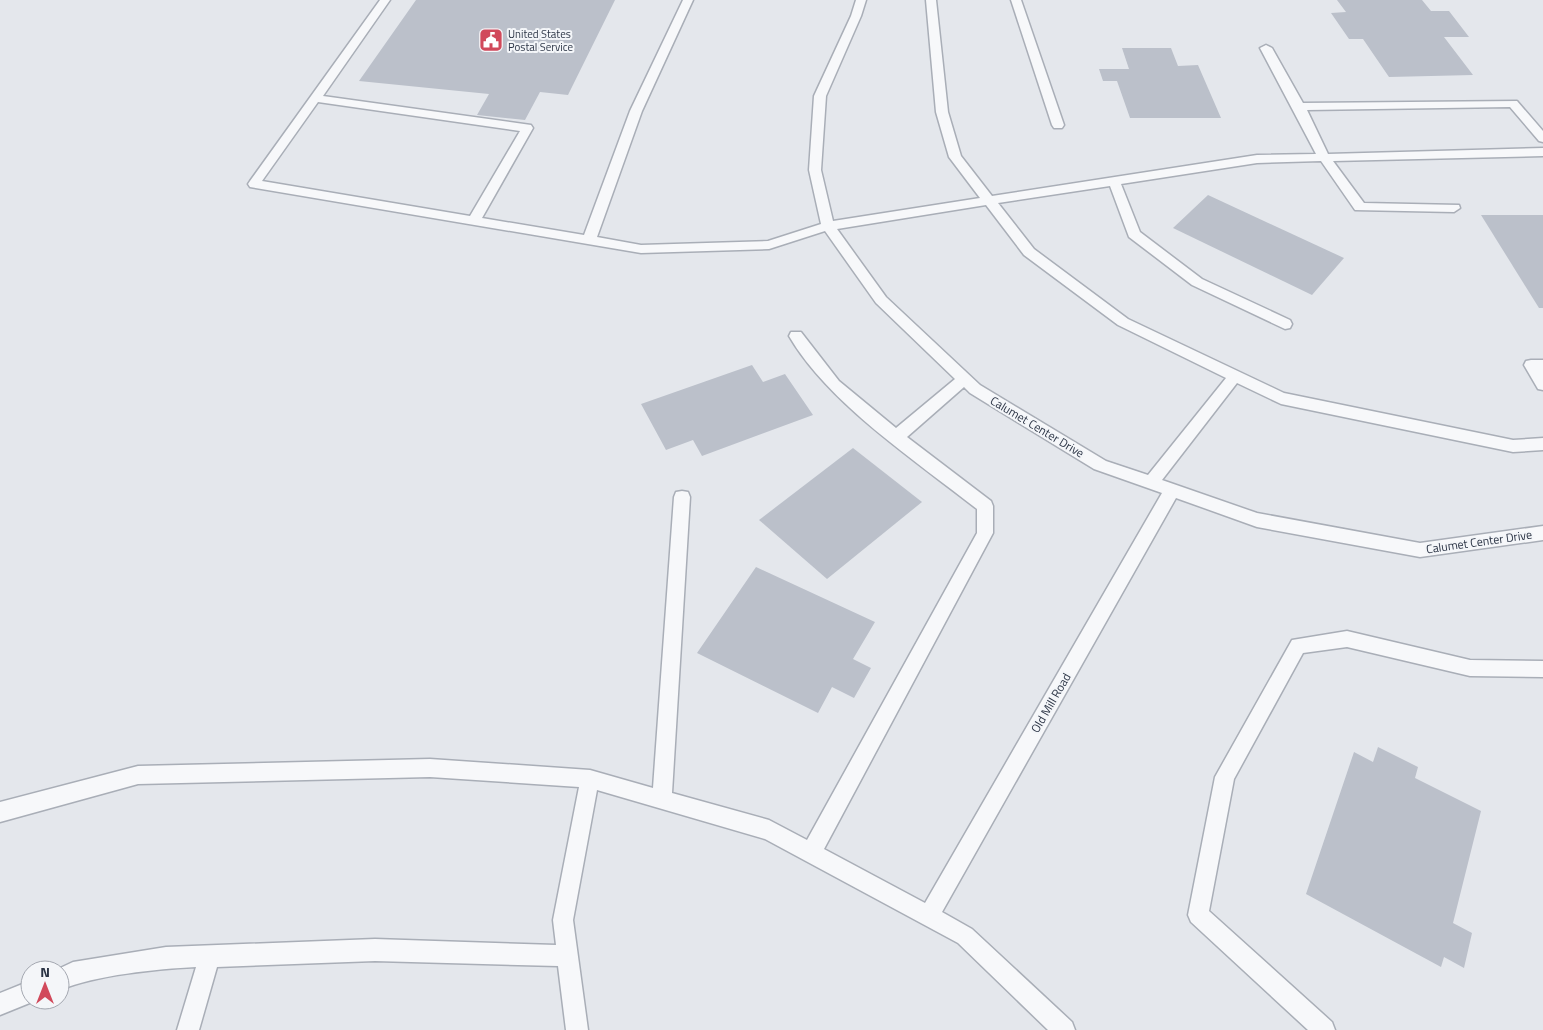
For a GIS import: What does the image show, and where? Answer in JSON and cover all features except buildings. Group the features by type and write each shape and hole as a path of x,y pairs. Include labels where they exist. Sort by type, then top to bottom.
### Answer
{"lane":[{"path":"385,0 254,184 641,249 769,244 828,226 1257,159 1543,152"},
{"path":"589,240 636,111 688,0"},
{"name":"Calumet Center Drive","path":"861,0 856,16 820,96 815,170 828,226 881,300 975,389 1100,465 1257,520 1420,550 1543,533"},
{"path":"932,0 942,112 955,157 1029,252 1123,322 1281,398 1514,446 1543,444"},
{"path":"1016,0 1058,125"},
{"path":"1266,48 1300,107 1324,157 1360,207 1454,208"},
{"path":"315,98 527,128 474,221"},
{"path":"1300,107 1513,103 1543,138"},
{"path":"1114,181 1134,234 1197,282 1285,324"},
{"path":"796,336 834,385 896,437 984,506 985,533 811,853"},
{"path":"1543,365 1531,365 1543,385"},
{"path":"1151,483 1235,376"},
{"path":"896,437 964,379"},
{"name":"Old Mill Road","path":"929,916 1172,490"},
{"path":"662,800 682,497"},
{"path":"1324,1030 1198,915 1225,777 1298,646 1347,639 1470,668 1543,669"},
{"path":"0,812 138,775 430,768 590,779 769,830 965,936 1064,1030"},
{"path":"577,1030 563,920 590,779"},
{"path":"70,975 166,958 210,956 375,950 568,956"},
{"path":"188,1030 210,956"},
{"path":"0,1004 20,996"}],"place":[{"name":"United States Postal Service","path":"491,40"}]}
